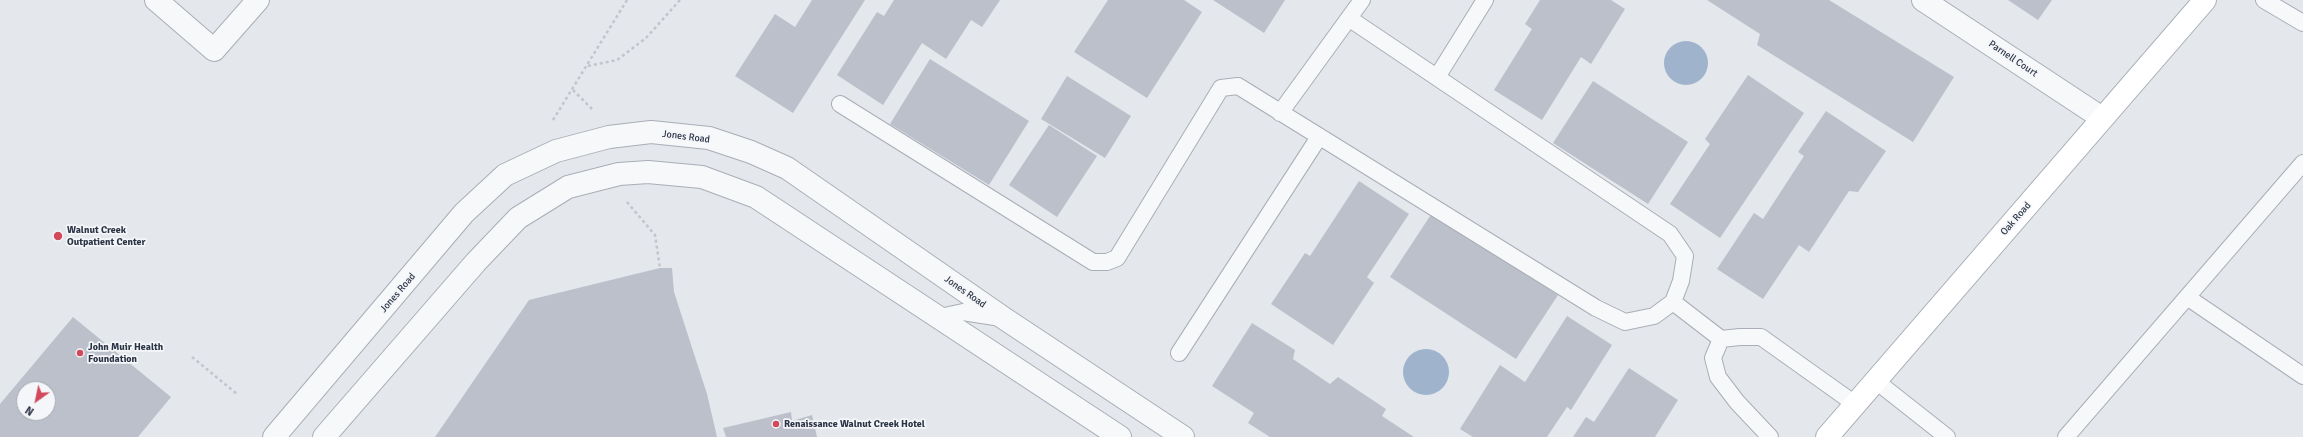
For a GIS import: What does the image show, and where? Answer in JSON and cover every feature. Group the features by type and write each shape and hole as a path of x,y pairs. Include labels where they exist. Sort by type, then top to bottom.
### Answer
{"main road":[{"name":"Oak Road","path":"1827,437 2205,0"}],"street":[{"path":"156,0 214,50 258,0"},
{"name":"Parnell Court","path":"1923,0 2102,118"},
{"name":"Jones Road","path":"274,437 464,213 505,175 556,151 609,137 651,132 709,138 751,152 787,168 1004,319 1184,437"},
{"path":"324,437 476,262 518,218 568,187 619,174 648,172 702,177 756,197 1120,437"}],"lane":[{"path":"1280,113 1350,19 1362,0"},
{"path":"1436,77 1485,0"},
{"path":"2264,0 2303,23"},
{"path":"840,104 1093,262 1107,262 1117,258 1221,88 1238,86 1596,308 1625,322 1654,316 1673,302 1681,281 1685,256 1670,234 1350,19"},
{"path":"1178,353 1319,137"},
{"path":"2066,437 2303,163"},
{"path":"2187,298 2303,376"},
{"path":"1673,302 1721,340 1740,337 1761,337 1855,404"},
{"path":"940,317 963,312 1004,319"},
{"path":"1721,340 1713,358 1718,377 1737,402 1770,437"},
{"path":"1876,381 1947,437"}],"path":[{"path":"595,112 573,90 627,0"},
{"path":"587,66 617,60 646,38 680,0"},
{"path":"626,199 628,204 655,235 660,268"},
{"path":"192,357 237,394"}],"water":[{"path":"1682,41 1690,41 1695,42 1702,47 1707,54 1707,72 1702,79 1695,84 1682,85 1674,82 1667,75 1664,67 1664,59 1667,51 1674,44"},
{"path":"1426,349 1439,353 1445,359 1449,372 1445,385 1439,391 1426,395 1413,391 1407,385 1403,372 1407,359 1413,353"}],"building":[{"path":"812,0 865,0 793,113 735,76 775,14 795,27"},
{"path":"894,0 1000,0 982,27 971,20 946,59 922,43 883,105 837,75 877,12 884,16"},
{"path":"1108,0 1184,0 1202,12 1147,98 1074,52"},
{"path":"1213,0 1285,0 1264,33"},
{"path":"1540,0 1611,0 1625,9 1591,64 1581,57 1542,120 1494,90 1532,29 1525,24"},
{"path":"1707,0 1829,0 1954,77 1913,142 1757,45 1760,34"},
{"path":"2008,0 2052,0 2038,20"},
{"path":"930,59 1029,121 989,185 890,124"},
{"path":"1748,75 1804,113 1720,238 1670,204 1710,144 1705,139"},
{"path":"1067,76 1131,116 1105,158 1041,119"},
{"path":"1593,81 1688,142 1648,204 1553,143"},
{"path":"1826,111 1886,151 1858,192 1849,191 1809,252 1799,245 1763,299 1717,269 1754,213 1763,219 1804,156 1798,152"},
{"path":"1049,125 1097,156 1057,217 1009,185"},
{"path":"1359,181 1409,214 1367,277 1374,283 1333,345 1271,304 1305,253 1310,256"},
{"path":"1432,213 1558,295 1516,359 1390,277"},
{"path":"660,268 672,268 674,292 707,394 717,437 435,437 529,300"},
{"path":"1567,316 1612,345 1571,410 1567,407 1547,437 1473,437 1460,429 1500,365 1525,382"},
{"name":"John Muir Health Foundation","path":"73,317 171,397 138,437 0,437 0,404 16,385 16,421 56,421 56,381 19,381"},
{"path":"1252,323 1295,350 1293,359 1330,384 1338,377 1386,409 1382,416 1414,437 1270,437 1248,423 1254,413 1212,386"},
{"path":"1629,368 1678,400 1655,437 1573,437 1586,417 1594,422"},
{"name":"Renaissance Walnut Creek Hotel","path":"791,412 792,421 812,415 817,437 726,437 723,428"}],"place":[{"name":"Walnut Creek Outpatient Center","path":"58,236"},
{"name":"John Muir Health Foundation","path":"80,353"},
{"name":"Renaissance Walnut Creek Hotel","path":"776,424"}]}
